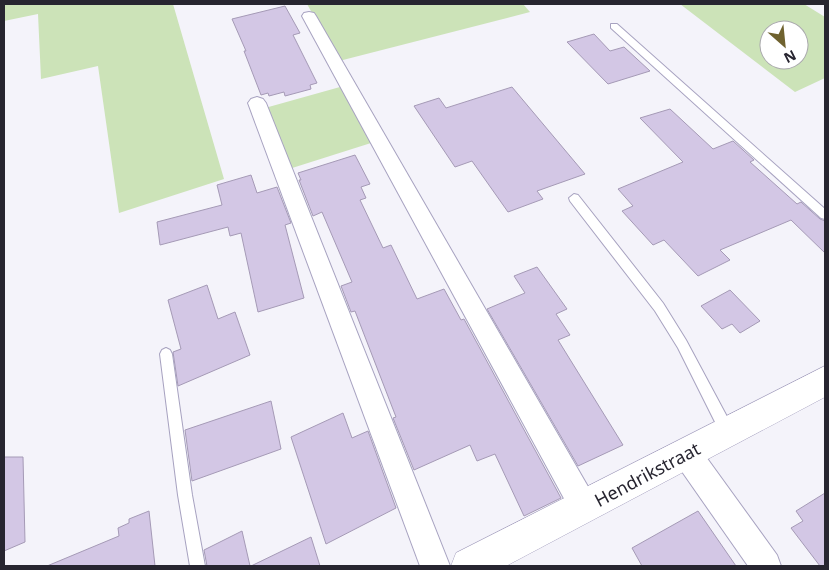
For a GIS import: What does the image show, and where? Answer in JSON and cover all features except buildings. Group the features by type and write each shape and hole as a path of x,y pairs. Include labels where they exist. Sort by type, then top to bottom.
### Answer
{"street":[{"path":"309,16 584,507"},
{"path":"257,103 435,566"},
{"name":"Hendrikstraat","path":"469,566 825,381"},
{"path":"686,453 766,566"}],"lane":[{"path":"614,26 825,215"},
{"path":"574,198 658,307 682,344 727,431"},
{"path":"166,354 185,495 198,566"}],"green space":[{"path":"4,4 173,4 224,179 119,213 98,66 41,79 38,14 4,21"},
{"path":"307,4 523,4 530,12 339,61"},
{"path":"680,4 804,4 825,17 825,78 795,92 766,70 809,70 809,20 759,20 759,64"},
{"path":"340,87 371,143 289,169 265,108"}]}
